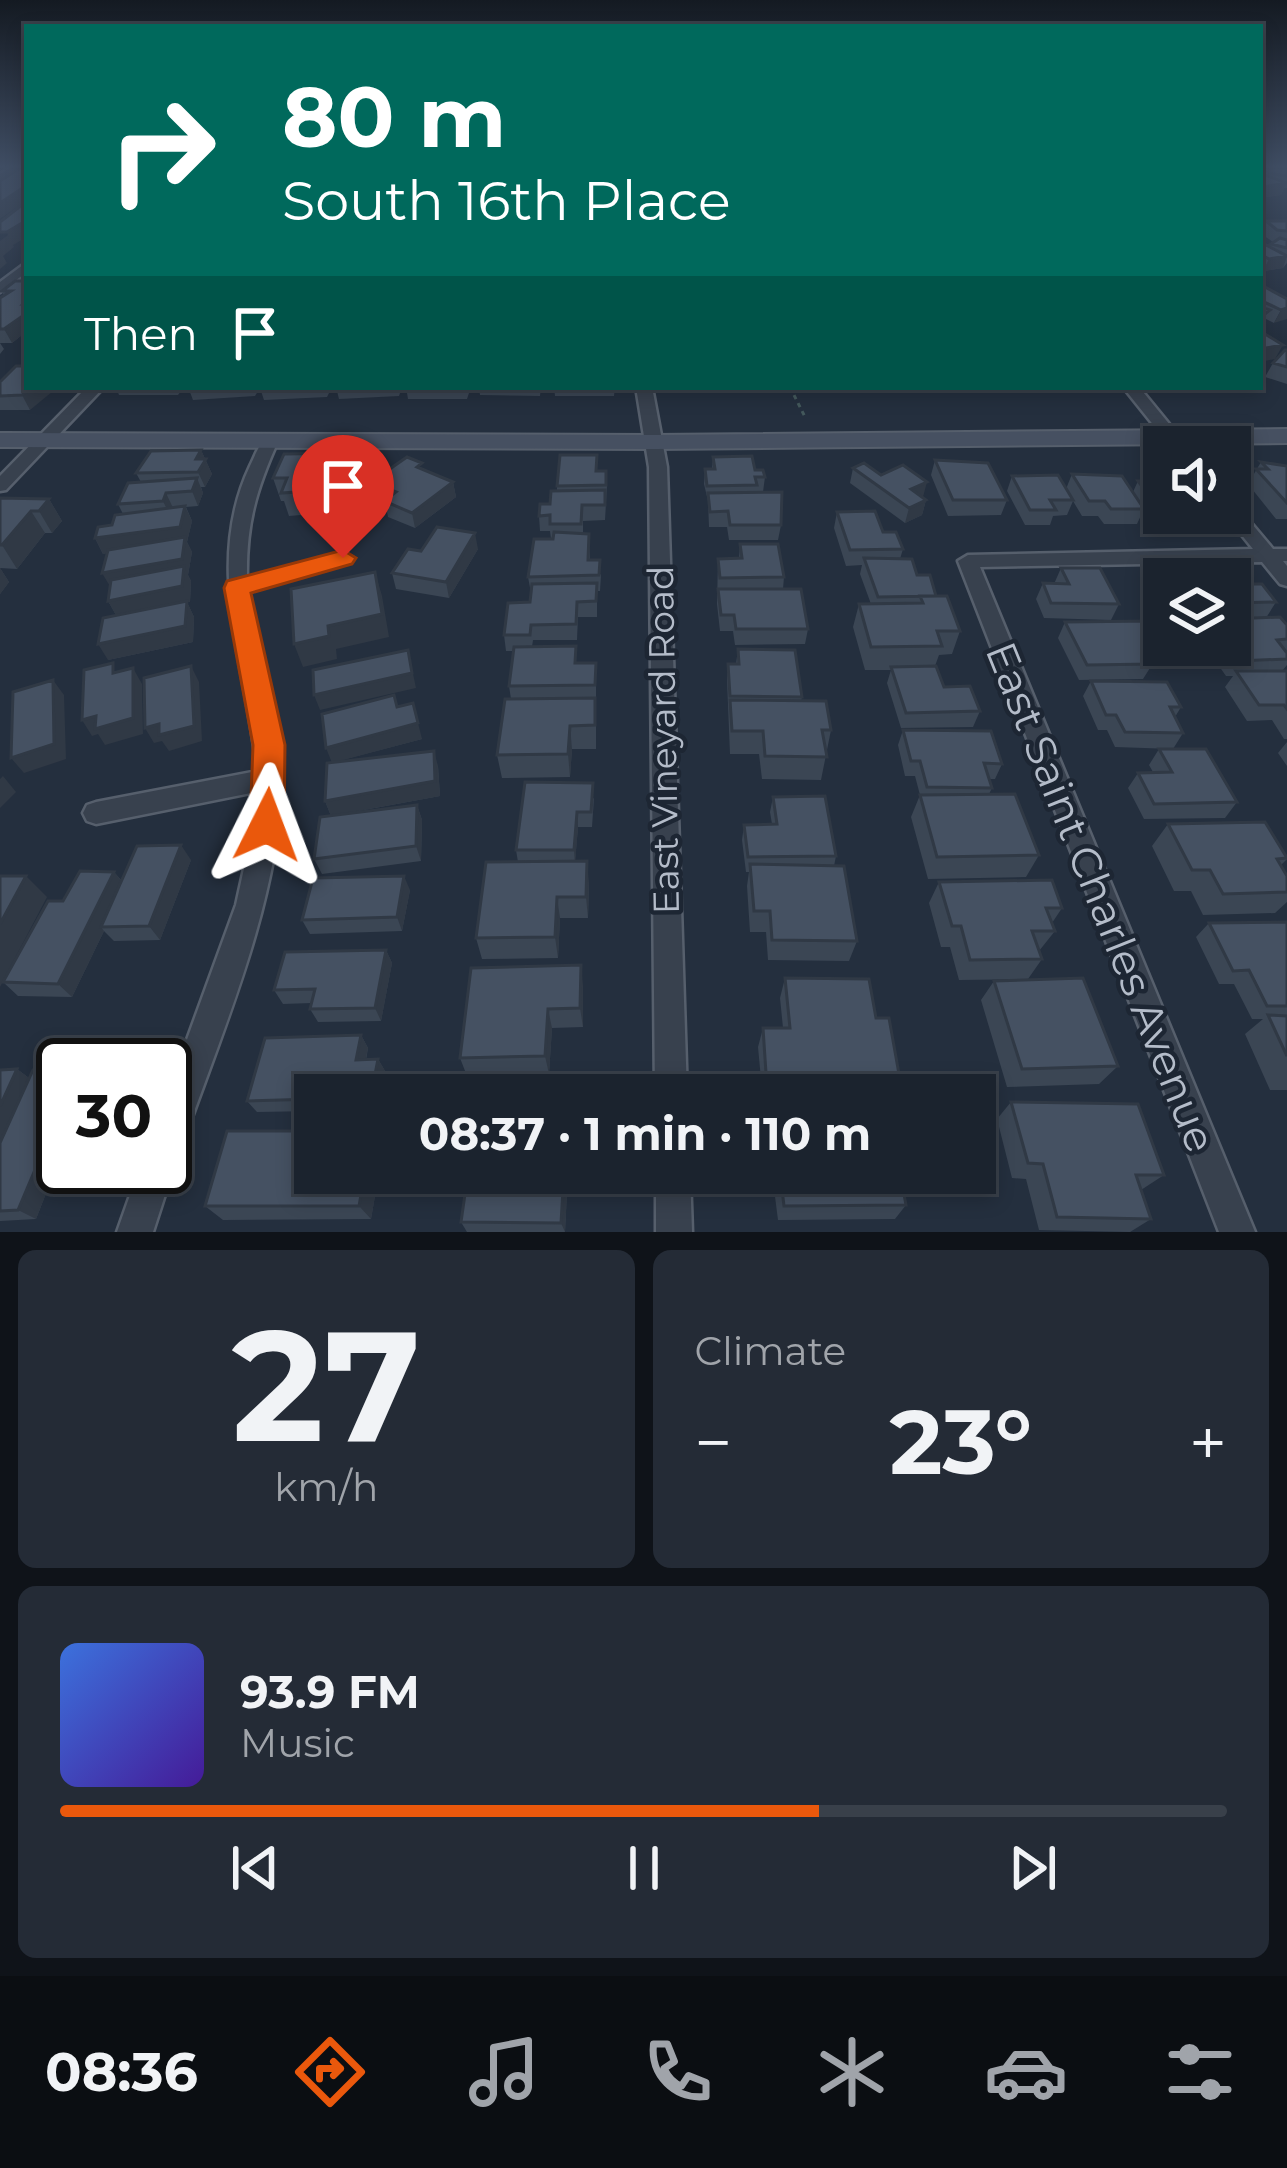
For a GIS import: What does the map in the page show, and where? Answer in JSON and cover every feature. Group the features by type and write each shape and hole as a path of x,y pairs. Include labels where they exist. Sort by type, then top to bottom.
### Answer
{"main road":[{"path":"1251,438 1287,436"},
{"path":"0,440 1143,442"}],"street":[{"path":"0,288 24,268"},
{"path":"0,486 93,390"},
{"name":"East Vineyard Road","path":"645,390 655,442 670,1074"},
{"path":"1133,390 1163,426"},
{"path":"192,1068 256,884 272,778 237,588 233,540 238,507 270,440"},
{"path":"1251,529 1277,555 1287,579"},
{"name":"East Saint Charles Avenue","path":"1237,1232 968,561 1277,555"},
{"path":"237,588 343,558"},
{"path":"96,813 272,778"},
{"path":"135,1232 148,1194"},
{"path":"673,1194 674,1232"}],"path":[{"path":"792,390 808,421"}],"building":[{"path":"1280,238 1287,240 1287,248 1271,244"},
{"path":"1263,244 1287,256 1263,256"},
{"path":"15,281 24,281 24,315 0,329 0,298 11,291 2,291"},
{"path":"1263,287 1287,299 1287,308 1263,301"},
{"path":"1263,333 1283,345 1263,348"},
{"path":"1285,350 1287,367 1273,363"},
{"path":"16,366 24,366 24,390 29,390 0,396 0,382"},
{"path":"201,450 196,459 206,459 198,472 136,473 151,451"},
{"path":"355,453 343,489 281,493 287,478 273,478 284,454"},
{"path":"560,455 597,455 596,471 606,471 606,485 557,486"},
{"path":"752,456 755,470 763,470 765,477 755,477 757,485 707,486 705,469 715,469 713,457"},
{"path":"407,457 422,463 417,467 453,482 412,513 384,501 396,492 371,482"},
{"path":"935,460 988,463 1007,500 953,500"},
{"path":"1261,462 1287,466 1287,503 1256,469 1268,469"},
{"path":"864,463 881,475 903,465 927,482 911,489 926,500 909,508 853,468"},
{"path":"1072,474 1122,476 1143,509 1111,509 1105,501 1089,501"},
{"path":"1058,475 1073,500 1050,500 1056,510 1030,510 1012,476"},
{"path":"197,478 192,491 166,493 163,501 118,504 128,483"},
{"path":"605,490 605,505 582,505 581,524 550,524 550,515 539,516 540,504 550,504 551,491"},
{"path":"782,492 781,525 730,525 728,511 710,512 708,493"},
{"path":"0,498 49,499 0,545"},
{"path":"185,506 180,527 95,538 98,527 112,525 115,515"},
{"path":"875,511 883,532 896,532 903,549 850,550 837,512"},
{"path":"437,527 475,533 446,582 392,573 408,549 421,551"},
{"path":"554,532 589,534 588,560 600,560 599,575 528,577 534,539 553,539"},
{"path":"185,537 182,559 102,573 108,550"},
{"path":"740,544 778,544 784,577 720,578 718,559 742,558"},
{"path":"864,558 912,559 917,575 930,575 936,596 878,597"},
{"path":"184,566 182,586 108,601 111,580"},
{"path":"1061,568 1100,568 1119,604 1051,603 1043,583 1069,584"},
{"path":"375,572 382,614 328,626 329,636 294,644 291,589"},
{"path":"597,583 596,601 577,602 576,624 531,625 530,635 504,635 508,603 530,602 532,584"},
{"path":"1251,584 1262,584 1276,602 1251,603"},
{"path":"718,589 801,589 808,629 736,629 734,615 721,615"},
{"path":"920,596 947,596 960,631 937,631 942,646 871,647 859,604 923,603"},
{"path":"187,601 185,626 98,644 103,618"},
{"path":"1280,617 1287,625 1287,639 1277,640 1287,659 1251,660 1251,618"},
{"path":"1143,621 1143,664 1087,665 1065,622"},
{"path":"576,646 575,663 596,663 595,685 509,686 514,647"},
{"path":"738,649 795,650 802,697 730,696 728,664 739,664"},
{"path":"408,650 412,673 314,695 313,670"},
{"path":"113,663 113,673 133,668 133,718 95,729 96,716 82,720 84,670"},
{"path":"191,666 194,726 159,735 159,724 145,728 144,678"},
{"path":"936,666 944,687 970,686 980,711 906,713 891,667"},
{"path":"1236,671 1287,671 1287,709 1259,705"},
{"path":"53,680 54,744 11,758 13,692"},
{"path":"1091,681 1167,682 1181,707 1170,707 1183,733 1125,732 1116,715 1106,715"},
{"path":"394,695 397,707 413,703 418,723 326,748 322,714"},
{"path":"595,698 595,725 570,726 568,754 497,755 505,699"},
{"path":"730,700 826,701 831,730 822,730 827,757 765,756 763,731 732,731"},
{"path":"903,730 991,731 1002,764 984,763 992,788 927,787 920,761 911,761"},
{"path":"1159,749 1206,749 1237,802 1154,804 1138,773 1172,772"},
{"path":"434,751 435,781 325,801 327,763"},
{"path":"525,782 593,783 591,812 577,812 574,850 516,850"},
{"path":"1015,794 1039,855 937,857 920,795"},
{"path":"825,796 836,856 748,857 744,825 777,824 773,797"},
{"path":"417,805 416,846 314,859 320,817"},
{"path":"1265,822 1287,858 1277,859 1287,876 1287,892 1223,894 1210,870 1192,870 1168,824"},
{"path":"181,845 149,926 101,927 137,846"},
{"path":"587,861 586,897 557,897 555,937 476,938 486,862"},
{"path":"750,864 844,866 857,941 772,940 770,911 754,911"},
{"path":"80,871 114,872 58,984 3,982 48,901 63,901"},
{"path":"0,876 26,876 0,924"},
{"path":"404,876 397,917 302,920 313,878"},
{"path":"1052,880 1062,908 1046,908 1055,931 1032,931 1042,959 970,960 961,926 952,926 939,882"},
{"path":"1287,922 1287,1006 1267,1006 1249,970 1233,971 1209,923"},
{"path":"386,950 375,1008 310,1009 315,989 274,990 285,952"},
{"path":"581,965 580,1008 548,1009 545,1056 460,1058 471,968"},
{"path":"785,978 869,979 876,1018 889,1018 899,1074 766,1073 763,1028 790,1028"},
{"path":"1083,978 1118,1066 1022,1069 994,981"},
{"path":"1268,1015 1287,1016 1287,1056"},
{"path":"361,1035 356,1060 378,1059 375,1074 294,1074 294,1100 247,1101 265,1038"},
{"path":"17,1069 0,1106 0,1070"},
{"path":"33,1070 36,1167 18,1210 0,1211 0,1143"},
{"path":"1011,1102 1138,1104 1164,1175 1136,1175 1151,1219 1057,1217 1043,1164 1028,1163"},
{"path":"227,1131 294,1131 294,1194 361,1194 359,1206 205,1206"},
{"path":"465,1194 563,1194 561,1223 461,1222"},
{"path":"783,1194 904,1194 906,1205 784,1206"}],"route":[{"path":"267,825 272,778 269,745 237,588 343,558"}]}
